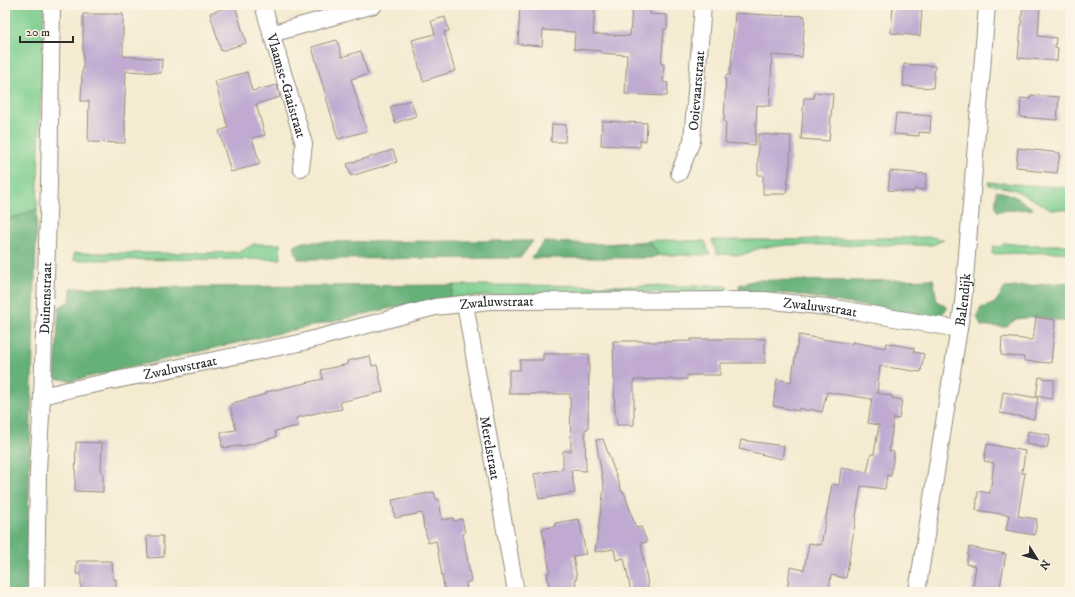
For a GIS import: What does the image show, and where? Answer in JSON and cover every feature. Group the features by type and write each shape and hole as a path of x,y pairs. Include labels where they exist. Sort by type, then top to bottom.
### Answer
{"street":[{"name":"Duinenstraat","path":"36,592 38,471 49,185 52,5"},
{"name":"Vlaamse-Gaaistraat","path":"263,5 304,144 301,168"},
{"path":"271,34 374,5"},
{"name":"Ooievaarstraat","path":"679,173 692,141 703,5"},
{"name":"Balendijk","path":"916,592 963,295 987,5"},
{"name":"Zwaluwstraat","path":"42,396 299,342 435,307 490,301 765,300 835,308 958,329"},
{"name":"Merelstraat","path":"465,304 516,592"}],"green space":[{"path":"5,5 44,5 37,209 5,221"},
{"path":"988,182 1070,188 1070,210 1051,209 1013,189 989,185"},
{"path":"996,191 1007,193 1016,197 1033,209 997,211"},
{"path":"37,209 26,592 5,592 5,221"},
{"path":"932,237 944,240 932,245 788,245 760,248 742,255 717,254 712,240 774,240"},
{"path":"660,240 705,241 710,255 661,255 650,243 605,244"},
{"path":"533,241 520,258 298,259 294,246 304,242"},
{"path":"544,242 605,244 650,243 661,255 650,258 531,258"},
{"path":"1004,243 1023,245 1070,245 1070,252 992,254 993,246 1000,247"},
{"path":"254,244 280,244 281,259 74,260 74,253 240,252"},
{"path":"933,279 937,301 948,308 941,315 933,318 793,294 740,292 739,285 756,280 858,281"},
{"path":"1070,282 1070,322 1036,317 1016,319 1006,327 981,326 977,316 981,308 995,303 1005,288"},
{"path":"454,285 726,286 730,292 590,292 450,298"},
{"path":"454,285 450,298 405,305 71,381 55,378 59,307 70,301 71,288"}],"building":[{"path":"235,5 246,43 221,51 210,13"},
{"path":"520,5 595,5 593,34 630,36 632,7 650,8 650,14 667,15 667,29 664,29 661,64 664,64 663,82 668,83 667,96 625,94 627,55 574,49 575,32 543,30 542,46 518,44"},
{"path":"1023,5 1040,5 1038,36 1056,38 1055,47 1058,48 1057,61 1018,58"},
{"path":"893,6 922,8 920,36 891,33"},
{"path":"735,13 805,16 802,57 772,55 770,106 757,105 755,145 725,143 726,122 724,121 726,75 730,75"},
{"path":"83,14 123,14 123,56 162,59 161,73 126,71 124,121 125,143 88,142 89,101 81,101 83,71"},
{"path":"445,17 449,31 444,32 455,71 423,81 412,40 435,34 431,21"},
{"path":"337,40 342,57 361,51 368,74 351,79 367,131 338,139 312,47"},
{"path":"904,64 935,66 933,88 903,86"},
{"path":"247,72 252,91 277,85 280,97 256,104 265,135 252,138 260,164 231,172 219,131 228,128 215,81"},
{"path":"814,92 833,94 829,141 801,139 804,98 814,98"},
{"path":"1031,95 1059,97 1057,120 1020,117 1021,98 1030,99"},
{"path":"411,100 416,116 395,123 390,107"},
{"path":"896,113 931,116 930,133 919,132 919,136 894,134"},
{"path":"602,121 647,123 646,141 640,140 640,147 601,145"},
{"path":"552,124 566,125 565,142 551,142"},
{"path":"758,134 791,136 790,164 786,194 763,194 763,175 758,175"},
{"path":"1018,148 1060,153 1057,173 1027,170 1027,168 1016,167"},
{"path":"393,150 397,162 351,176 347,164"},
{"path":"890,171 927,174 925,190 914,189 914,192 888,190"},
{"path":"1036,317 1055,320 1051,363 1024,361 1024,357 1001,355 1002,337 1033,340"},
{"path":"799,335 885,348 886,343 914,348 914,352 924,354 921,372 880,366 877,393 902,400 899,419 894,418 889,451 894,452 891,476 887,475 885,489 861,486 846,578 831,575 829,592 787,592 790,567 804,570 809,543 821,545 832,484 839,485 841,468 867,472 871,454 874,454 879,425 868,423 872,399 827,392 822,412 809,409 809,411 799,408 799,411 773,406 777,379 791,382"},
{"path":"691,339 765,339 765,363 720,363 720,375 687,375 687,379 634,380 634,425 617,425 615,415 613,341 691,341"},
{"path":"543,354 589,354 588,429 585,429 586,471 571,470 575,493 539,499 534,474 563,469 563,451 571,451 570,394 509,394 509,370 520,370 520,360 543,360"},
{"path":"370,356 372,366 377,365 383,392 340,402 342,409 325,411 296,418 298,426 275,431 276,437 240,447 222,447 221,432 236,430 230,405 233,403 266,394 266,392 323,379 321,370 348,364 347,361"},
{"path":"1039,377 1054,380 1052,399 1036,396"},
{"path":"1003,392 1038,398 1034,419 1000,413"},
{"path":"1028,431 1050,435 1047,448 1026,444"},
{"path":"603,439 622,492 624,492 636,528 641,527 647,542 641,543 649,592 631,592 624,558 616,560 614,549 595,552 604,488 596,440"},
{"path":"741,440 784,446 782,459 739,449"},
{"path":"76,442 102,443 101,472 103,472 103,492 75,491"},
{"path":"987,444 1025,451 1022,473 1025,473 1018,516 1037,519 1035,535 1006,530 1009,515 976,510 978,491 990,493 994,463 984,461"},
{"path":"434,492 436,499 439,499 442,520 453,518 454,521 462,519 471,581 466,583 467,592 445,592 436,541 428,543 422,513 395,518 392,500"},
{"path":"579,519 586,554 573,556 577,579 575,579 577,592 550,592 547,573 550,572 542,529 555,526 555,523"},
{"path":"147,536 163,536 164,557 148,558"},
{"path":"969,547 1006,554 999,592 972,592 976,566 966,564"},
{"path":"77,561 112,561 113,579 116,579 116,592 81,592 81,574 76,574"}]}
